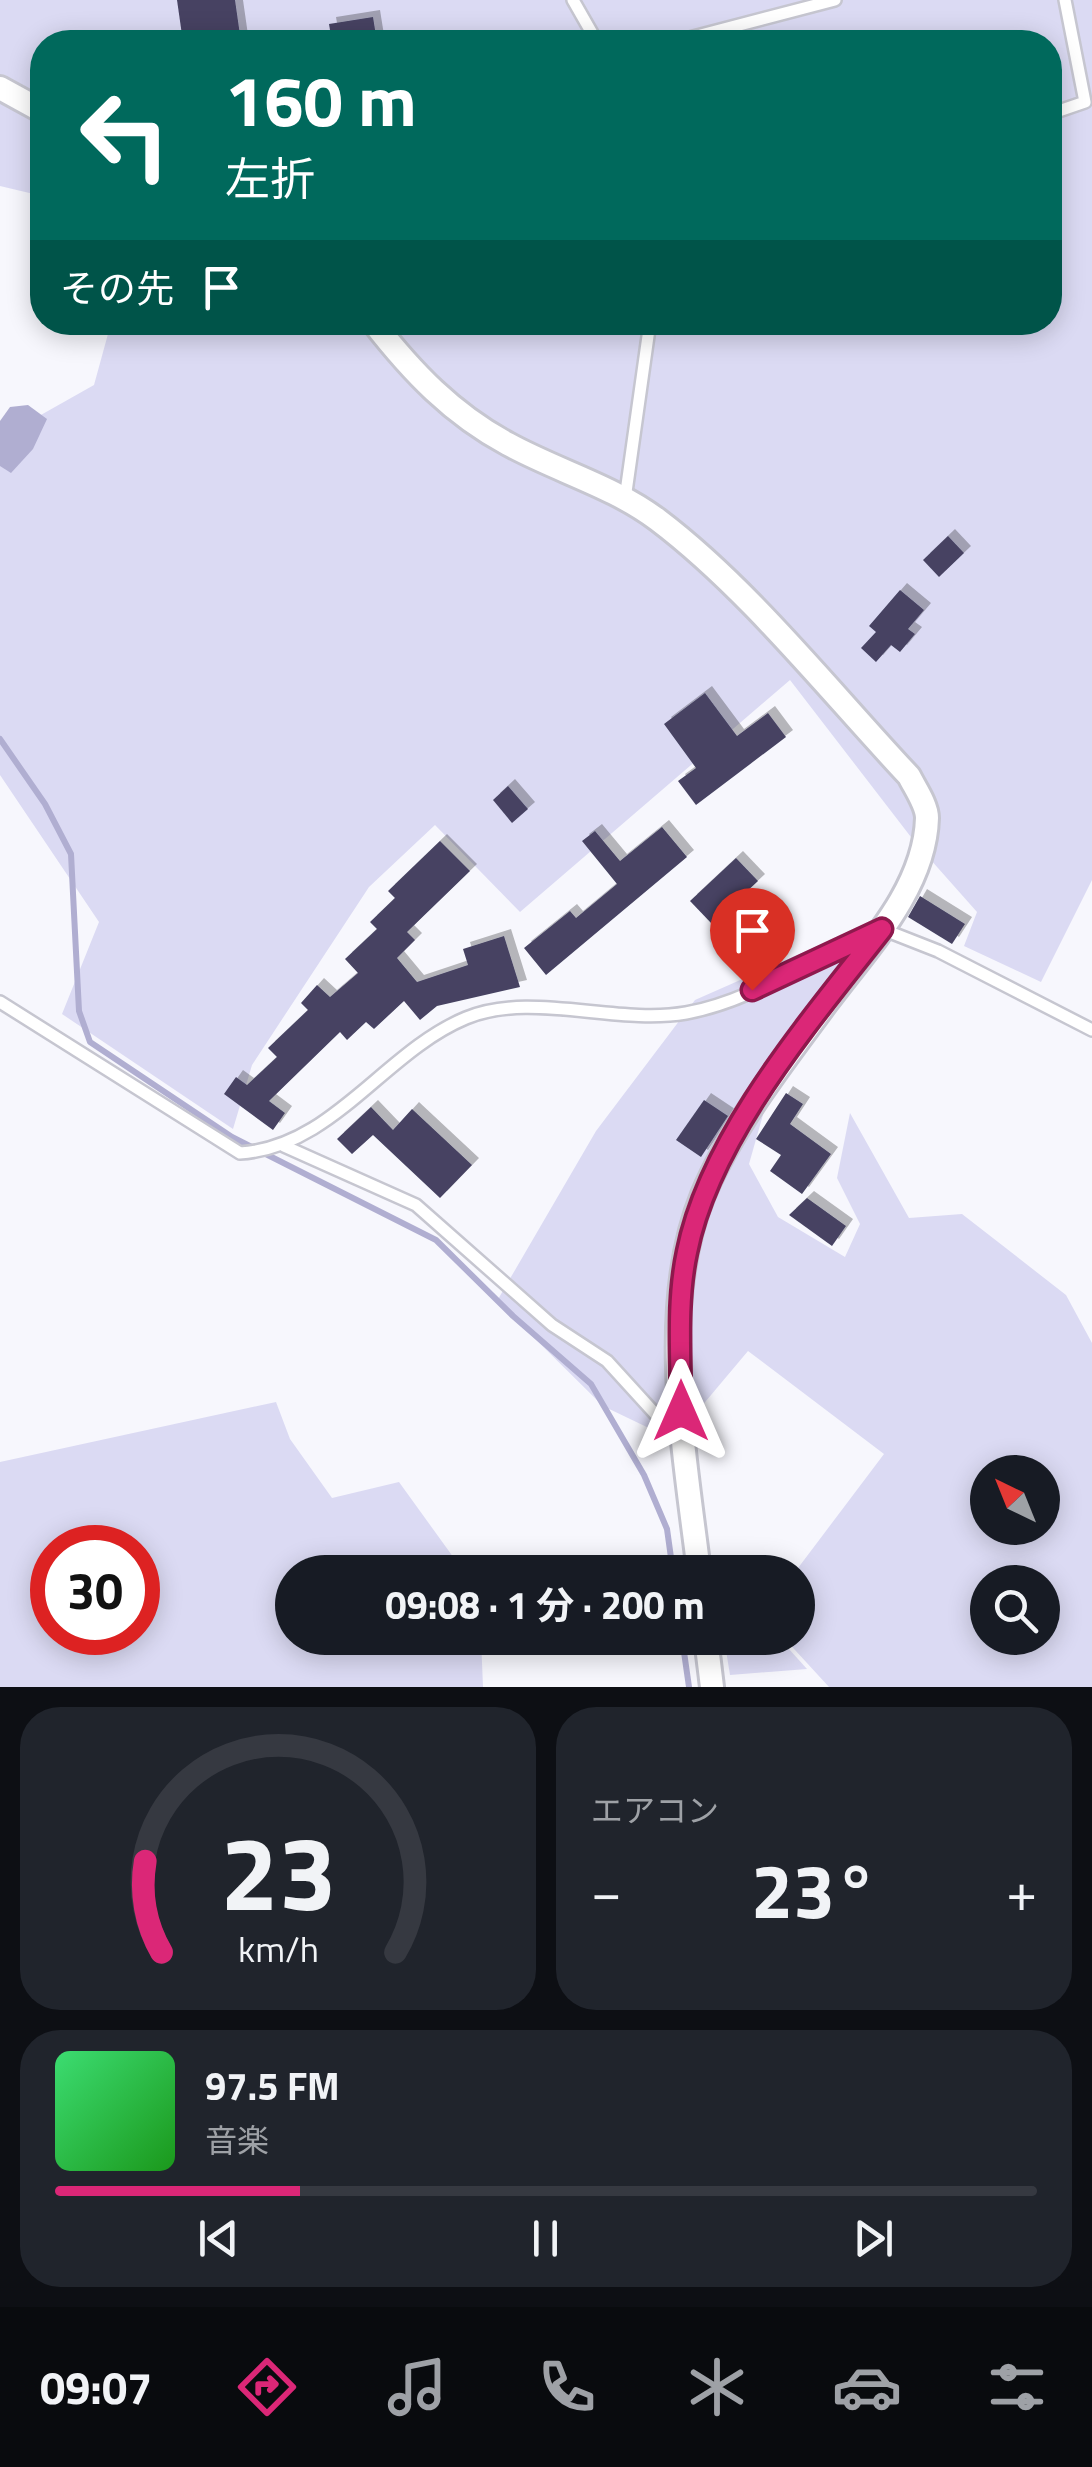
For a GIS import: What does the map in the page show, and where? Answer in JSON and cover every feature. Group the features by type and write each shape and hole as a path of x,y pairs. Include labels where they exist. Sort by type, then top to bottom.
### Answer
{"street":[{"path":"0,88 30,104"},
{"path":"383,335 413,372 455,412 508,444 624,499 704,558 910,776 928,814 919,857 882,929 780,1065 703,1196 686,1253 682,1299 681,1444 697,1555"},
{"path":"708,1655 712,1687"}],"lane":[{"path":"573,0 590,30"},
{"path":"720,30 835,0"},
{"path":"1062,110 1085,102 1065,0"},
{"path":"624,499 648,335"},
{"path":"0,1002 240,1153 284,1146 307,1133 430,1038 467,1017 500,1008 642,1018 690,1013 752,990 882,929 938,951 1092,1030"},
{"path":"284,1146 416,1205 552,1326 607,1362 681,1444"}],"shaded area":[{"path":"0,0 1092,0 1092,880 1041,982 964,946 977,912 914,841 790,680 520,912 435,825 369,887 252,1065 233,1129 62,1014 99,922 0,775 0,438 94,385 108,335 1062,335 1062,30 30,30 30,193 0,186"},
{"path":"28,405 47,419 33,449 11,473 0,466 0,421 10,407"},
{"path":"872,922 786,1034 749,1164 778,1217 845,1257 860,1224 837,1178 850,1113 909,1218 962,1214 1066,1295 1092,1343 1092,1687 829,1687 800,1655 815,1655 815,1555 808,1555 884,1454 748,1351 690,1420 655,1431 603,1406 497,1301 596,1131 695,1000"},
{"path":"276,1402 290,1439 332,1498 399,1482 452,1555 275,1555 275,1655 482,1655 483,1687 0,1687 0,1462"},
{"path":"727,1655 794,1655 807,1669 730,1675"}],"building":[{"path":"177,0 235,0 239,30 181,30"},
{"path":"373,17 375,30 330,30 329,24"},
{"path":"948,536 964,553 939,577 923,560"},
{"path":"900,590 924,610 908,629 915,634 900,652 891,645 876,662 861,648 876,632 869,626"},
{"path":"705,693 737,736 768,713 786,737 696,805 678,781 696,768 664,724"},
{"path":"508,786 528,809 512,823 493,800"},
{"path":"662,827 687,857 546,975 524,948 570,911 576,918 617,884 582,841 595,831 620,861"},
{"path":"440,841 470,871 407,932 415,940 397,958 417,982 468,965 463,949 504,936 520,987 437,1006 420,1020 404,1001 374,1029 366,1022 347,1040 340,1032 269,1101 285,1113 273,1130 224,1094 236,1077 247,1085 277,1057 268,1048 308,1010 301,1003 317,985 330,997 358,973 345,959 377,929 370,922 395,898 388,891"},
{"path":"736,858 758,881 712,924 690,901"},
{"path":"920,896 965,924 952,944 908,917"},
{"path":"786,1093 803,1104 790,1124 831,1154 802,1194 770,1171 781,1155 756,1139"},
{"path":"704,1100 728,1116 701,1157 676,1140"},
{"path":"371,1107 393,1130 412,1109 472,1165 440,1198 373,1135 352,1154 337,1139"},
{"path":"807,1198 846,1226 832,1246 789,1215"}],"waterway":[{"path":"0,739 45,804 71,854 79,1011 90,1042 232,1137 436,1240 513,1316 591,1384 644,1475 667,1529 671,1555"},
{"path":"684,1655 689,1687"}],"route":[{"path":"681,1411 681,1314 686,1253 703,1196 726,1149 780,1065 882,929 834,948 752,990"}]}
